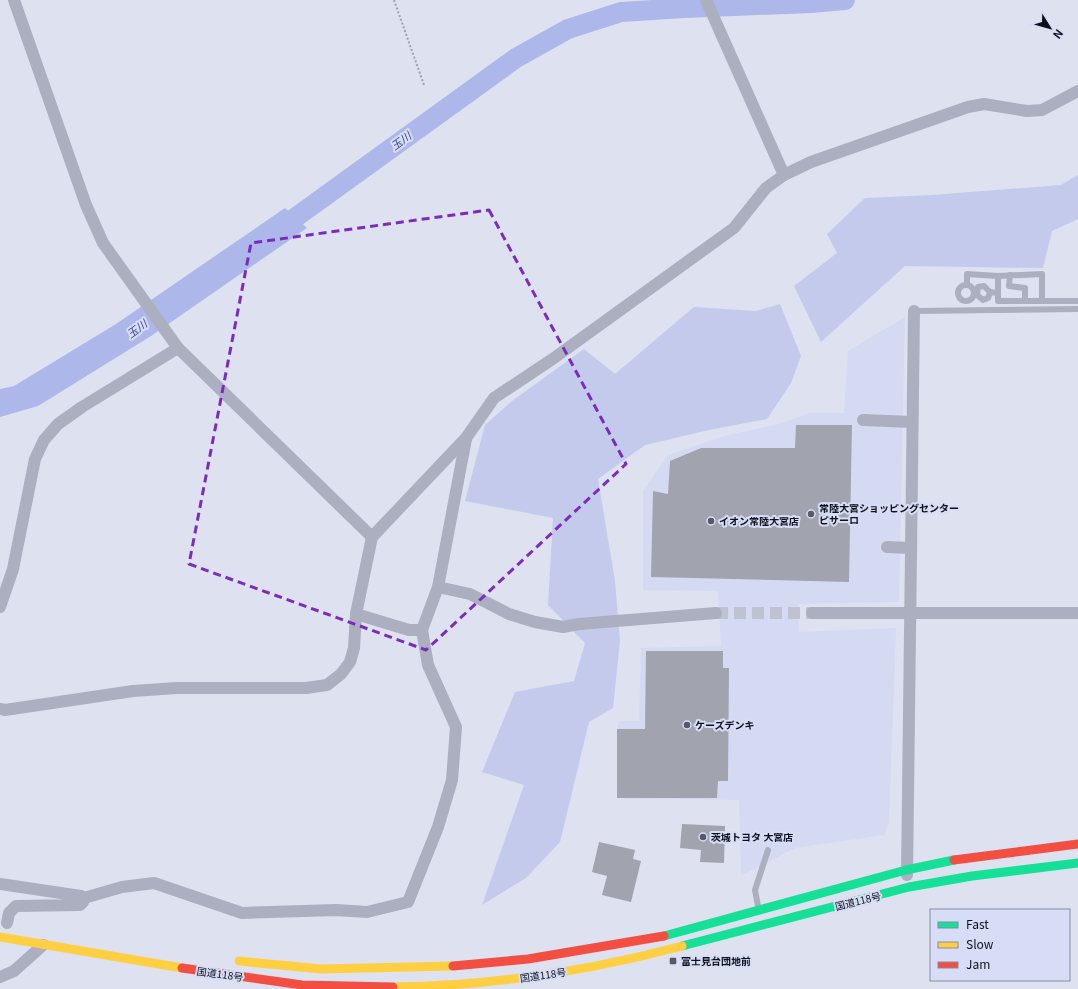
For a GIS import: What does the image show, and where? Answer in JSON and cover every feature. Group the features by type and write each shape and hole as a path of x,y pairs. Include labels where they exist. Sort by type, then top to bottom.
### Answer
{"highway":[{"name":"国道118号","path":"230,960 321,969 436,967 528,959 652,939 906,870 969,858 1078,844"},
{"name":"国道118号","path":"0,937 196,970 319,986 437,988 530,977 647,956 909,888 1022,868 1078,863"}],"street":[{"path":"14,0 86,205 103,243 178,348 372,537"},
{"path":"706,0 722,41 784,175"},
{"path":"0,709 5,710 132,691 177,688 306,688 327,685 341,674 350,662 354,648 356,614 372,537 466,438 494,398 554,358 734,228 766,188 784,175 811,162 968,107 984,104 1027,110 1042,110 1078,91"},
{"path":"909,888 906,870 914,310"},
{"path":"0,606 13,569 35,459 44,440 58,424 82,407 178,348"},
{"path":"863,420 912,422"},
{"path":"0,884 81,896 84,898 122,887 154,883 242,913 336,910 367,912 408,902 438,827 452,780 456,727 428,665 422,630 438,588 466,438"},
{"path":"887,547 910,548"},
{"path":"438,588 470,594 509,614 535,622 563,627 580,624 716,613"},
{"path":"812,613 1078,613"},
{"path":"356,614 409,630 422,630"},
{"path":"7,923 9,913 16,906 80,905 84,898"},
{"path":"0,977 14,972 43,945"},
{"path":"436,967 437,988"}],"lane":[{"path":"967,285 967,274 998,276 1042,274 1042,301"},
{"path":"1010,275 1009,286 1025,288 1025,301"},
{"path":"998,276 998,301 1078,301"},
{"path":"990,292 988,298 983,300 979,298 975,293 972,288 967,285 962,286 959,289 958,294 960,298 965,301 970,300 975,293 978,287 984,286 990,292 998,293"},
{"path":"914,310 1078,309"},
{"path":"758,909 755,890 768,850"}],"path":[{"path":"394,0 424,85"}],"highlighted area":[{"path":"489,210 626,464 426,650 189,564 251,243"}],"shaded area":[{"path":"1078,175 1078,219 1052,231 1043,268 905,266 821,342 794,286 837,253 827,234 865,198 932,195 1061,185"},
{"path":"780,304 801,356 791,383 767,419 709,430 645,445 598,479 615,581 620,641 613,708 589,722 560,842 526,878 482,905 524,785 482,772 515,692 574,681 585,643 548,605 553,518 465,501 485,425 512,401 584,349 615,374 694,307 756,311"},
{"path":"905,317 899,602 798,604 799,632 896,628 889,823 884,835 795,848 741,876 739,800 617,798 617,729 619,721 639,721 641,648 721,646 718,591 643,590 643,491 668,455 728,435 779,424 810,413 844,413 848,351"}],"water":[{"path":"285,208 307,228 151,336 38,406 0,417 0,389 14,386 116,324"}],"building":[{"path":"796,425 852,425 849,582 651,577 653,491 668,494 670,461 701,448 795,448"},
{"name":"ケーズデンキ","path":"646,651 723,651 723,668 729,668 728,781 718,781 717,798 617,798 617,729 645,729"},
{"name":"茨城トヨタ 大宮店","path":"682,824 725,826 724,863 700,862 701,850 680,848"},
{"path":"599,842 635,850 633,859 641,861 631,902 602,895 607,876 592,872"}],"waterway":[{"name":"玉川","path":"274,233 516,58 568,29 621,12 845,0"}],"tunnel":[{"path":"716,613 812,613"}],"traffic: fast":[{"path":"664,936 906,870 954,860"},
{"path":"682,946 909,887 972,876 1078,863"}],"traffic: slow":[{"path":"0,937 182,968"},
{"path":"393,987 466,984 539,976 611,963 682,946"},
{"path":"239,961 321,969 453,966"}],"traffic: jam":[{"path":"954,860 1078,844"},
{"path":"453,966 528,959 664,936"},
{"path":"182,968 302,985 393,987"}],"place":[{"name":"常陸大宮ショッピングセンター ピサーロ","path":"811,514"},
{"name":"イオン常陸大宮店","path":"711,521"},
{"name":"ケーズデンキ","path":"687,725"},
{"name":"茨城トヨタ 大宮店","path":"703,837"},
{"name":"富士見台団地前","path":"673,961"}]}
